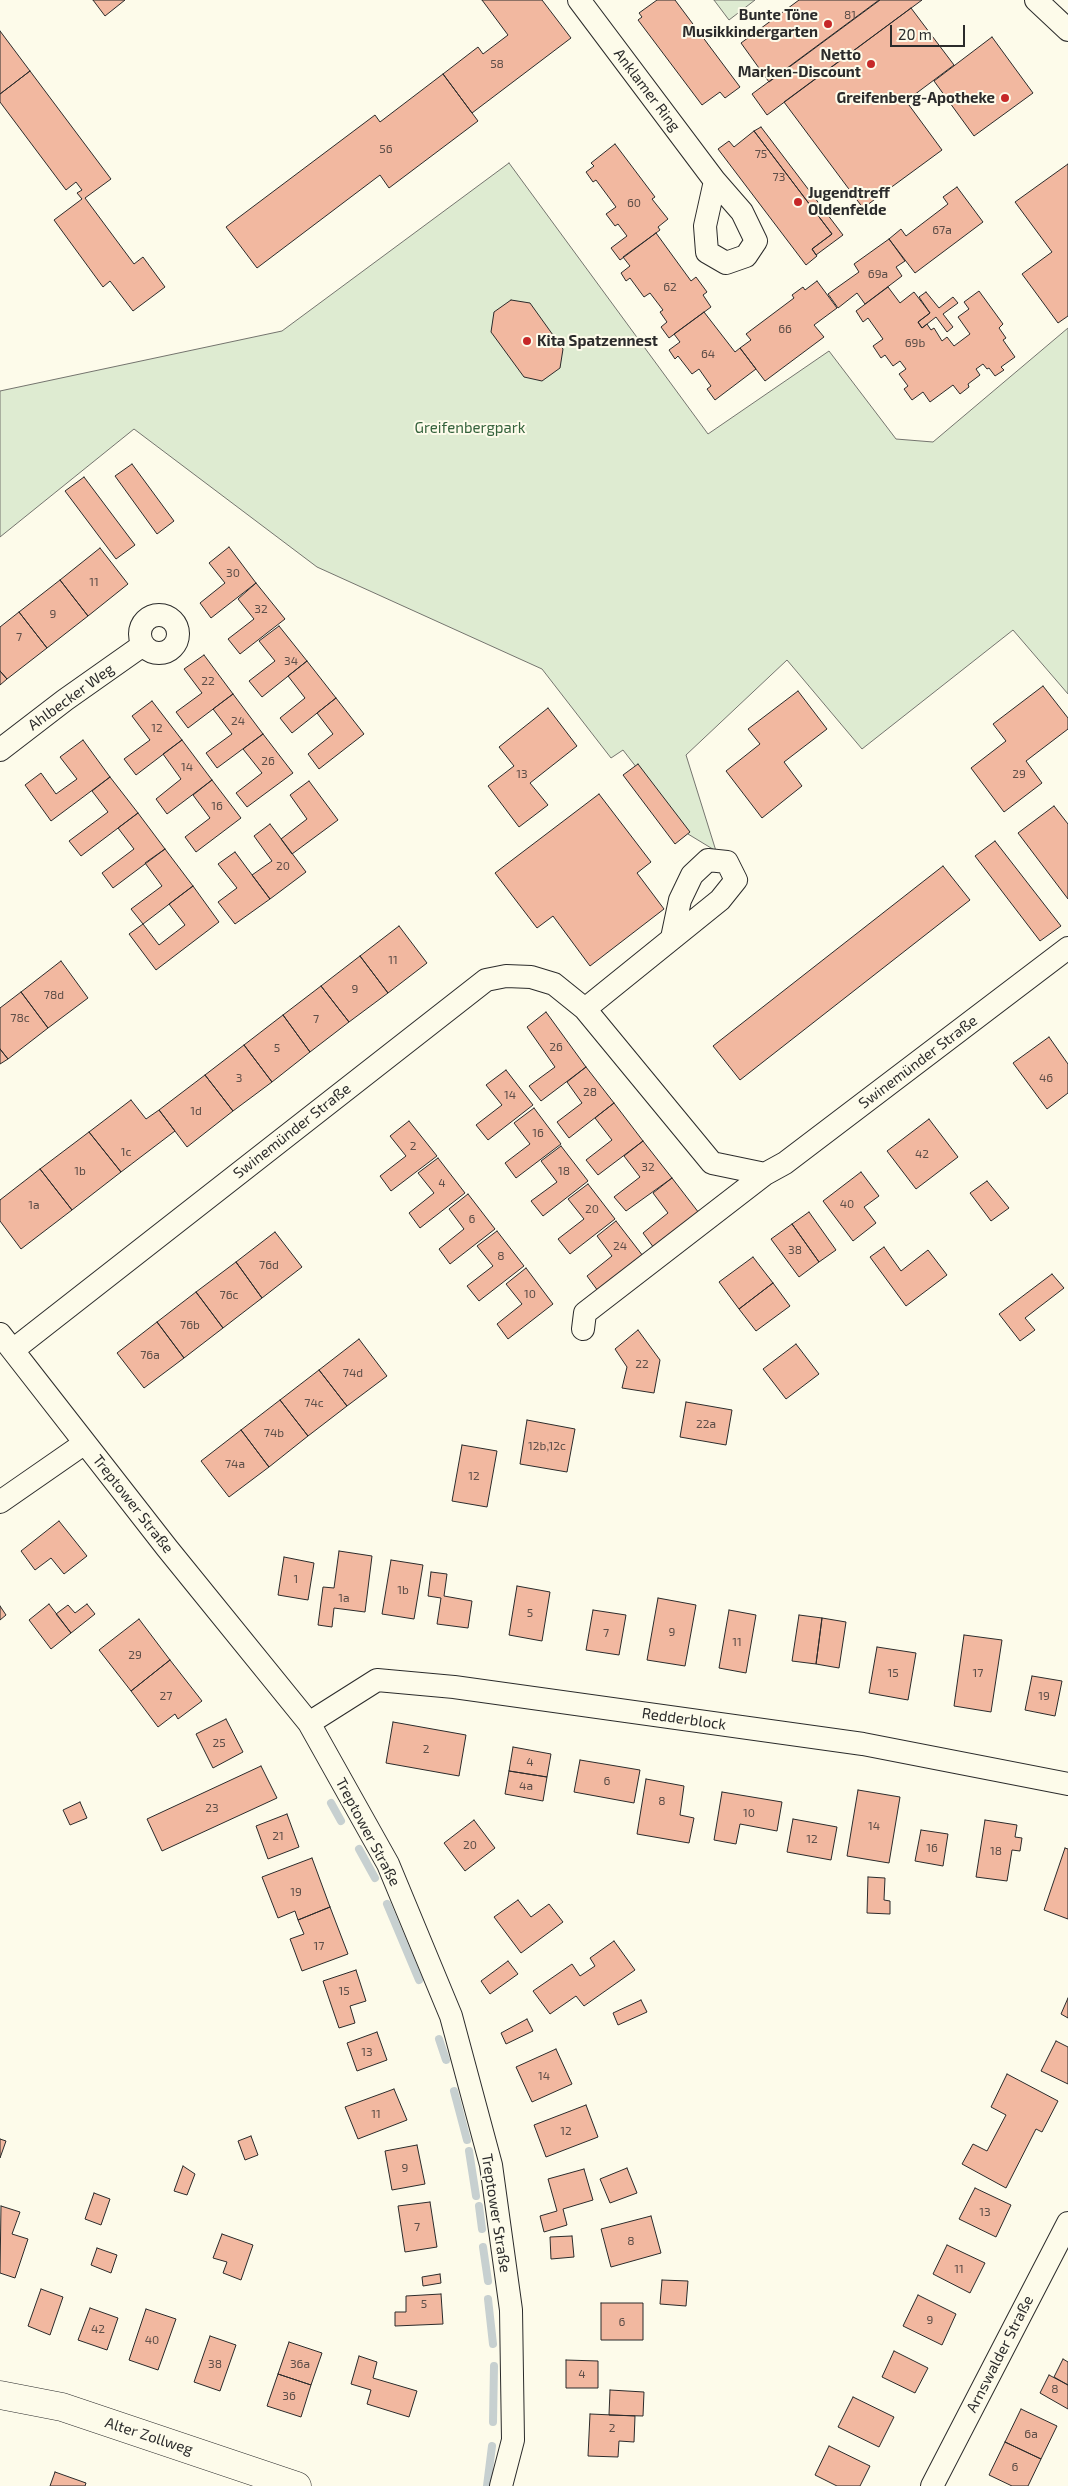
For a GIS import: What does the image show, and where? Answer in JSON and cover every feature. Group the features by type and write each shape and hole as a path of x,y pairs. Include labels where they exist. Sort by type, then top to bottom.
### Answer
{"street":[{"name":"Anklamer Ring","path":"579,0 715,181"},
{"path":"1036,0 1068,30"},
{"name":"Ahlbecker Weg","path":"0,750 65,700 144,644"},
{"path":"585,1009 672,938"},
{"name":"Swinemünder Straße","path":"583,1329 585,1313 765,1174 785,1163 1068,948"},
{"name":"Swinemünder Straße","path":"6,1342 486,980 506,976 538,979 554,984 585,1009 712,1163 765,1174"},
{"name":"Treptower Straße","path":"6,1342 309,1723 388,1864 451,2016 491,2165 511,2310 512,2440 501,2486"},
{"path":"0,1502 85,1443"},
{"name":"Redderblock","path":"309,1723 377,1680 454,1687 863,1744 1068,1784"},
{"name":"Arnswalder Straße","path":"932,2486 1068,2223"},
{"name":"Alter Zollweg","path":"0,2394 62,2407 297,2486"}],"green space":[{"path":"714,0 755,0 729,20"},
{"name":"Greifenbergpark","path":"509,163 708,434 829,351 896,439 933,442 1068,328 1068,694 1013,630 862,749 787,660 686,755 716,851 688,834 623,750 611,758 542,669 317,567 134,429 0,537 0,391 282,331"}],"building":[{"path":"93,0 125,0 105,16"},
{"path":"482,0 542,0 571,38 472,113 443,74 478,47 483,54 508,35"},
{"path":"657,0 675,0 740,87 725,98 720,92 702,105 638,20 642,17 639,13"},
{"path":"799,0 880,0 769,82 741,43"},
{"path":"879,0 922,0 767,115 752,94"},
{"path":"911,8 954,65 906,101 942,150 863,208 784,102"},
{"path":"0,31 30,71 0,94"},
{"path":"992,37 1033,93 974,136 934,81"},
{"path":"30,71 111,179 85,198 134,264 143,257 165,287 133,311 110,281 103,287 54,220 82,199 77,193 82,190 76,182 66,190 0,102 0,94"},
{"path":"443,74 478,121 389,188 380,175 257,268 226,227 375,115 380,122"},
{"path":"761,127 843,235 816,255 812,249 832,234 754,131"},
{"path":"754,131 832,234 812,249 817,256 806,265 718,149 729,141 734,147"},
{"path":"615,144 655,197 652,199 668,219 658,227 660,230 620,260 611,248 627,236 618,224 615,226 606,214 616,207 596,180 593,182 586,172 594,166 591,163"},
{"path":"1068,164 1068,316 1058,323 1022,274 1052,252 1015,202"},
{"path":"957,187 983,222 915,273 889,239 901,229 906,236 948,204 943,197"},
{"path":"656,233 691,281 696,277 707,292 703,295 711,307 669,338 661,327 667,322 660,312 663,310 650,293 644,297 630,278 626,281 621,273 630,266 623,257"},
{"path":"889,239 905,261 896,267 902,276 865,304 857,293 838,308 828,294 859,272 854,264"},
{"path":"817,281 837,308 814,325 824,337 765,381 740,348 751,340 746,334 794,298 792,295 803,287 805,290"},
{"path":"888,287 900,303 914,292 930,313 918,322 922,328 927,324 931,330 934,328 942,341 947,337 954,346 970,334 958,317 969,309 964,302 979,291 1003,324 999,328 1006,338 1003,340 1015,357 1001,367 1004,370 995,376 983,364 976,369 980,375 968,384 969,387 960,394 953,385 930,402 923,392 912,400 904,389 908,386 899,374 906,369 900,361 893,366 885,355 881,358 873,346 883,339 868,318 863,322 856,311"},
{"path":"926,292 939,308 953,297 958,303 943,314 953,327 947,332 936,317 922,328 918,322 930,313 919,297"},
{"name":"Kita Spatzennest","path":"511,300 530,303 563,349 560,368 542,381 524,377 491,332 494,312"},
{"path":"704,312 735,352 740,348 756,369 715,400 707,389 711,386 699,369 692,374 678,356 675,359 669,350 680,342 674,334"},
{"path":"132,464 174,521 157,534 115,476"},
{"path":"84,477 135,545 116,559 65,491"},
{"path":"229,547 256,583 211,618 200,603 225,583 209,563"},
{"path":"100,548 128,584 88,616 60,580"},
{"path":"60,580 88,616 47,648 19,612"},
{"path":"256,583 285,619 240,654 228,639 254,619 238,599"},
{"path":"19,612 47,648 7,679 0,671 0,627"},
{"path":"279,626 307,661 262,697 249,681 275,661 259,641"},
{"path":"204,655 233,694 188,728 176,712 202,693 184,669"},
{"path":"307,661 336,698 292,733 280,718 305,698 288,676"},
{"path":"0,671 7,679 0,685"},
{"path":"1043,686 1068,718 1068,729 1026,761 1042,783 1004,812 971,768 1006,741 993,724"},
{"path":"798,691 827,729 784,762 802,786 762,818 726,771 760,744 748,729"},
{"path":"233,694 263,734 217,768 206,753 232,734 213,709"},
{"path":"336,698 364,734 319,769 308,754 333,734 317,713"},
{"path":"152,701 182,740 136,775 124,759 150,740 132,716"},
{"path":"548,708 577,746 530,783 548,805 519,827 488,786 514,766 499,747"},
{"path":"263,734 293,773 247,807 236,793 262,773 243,749"},
{"path":"83,740 110,777 51,821 25,785 41,773 56,794 77,779 60,757"},
{"path":"182,740 212,780 167,814 156,799 181,779 163,754"},
{"path":"638,764 690,832 675,844 623,775"},
{"path":"110,777 138,813 81,856 69,841 108,812 92,791"},
{"path":"212,780 241,818 196,852 185,837 210,818 193,795"},
{"path":"309,781 338,820 292,854 281,839 307,819 290,795"},
{"path":"599,794 651,862 637,873 664,909 590,966 553,916 537,928 495,873"},
{"path":"1054,806 1068,824 1068,899 1018,833"},
{"path":"138,813 165,849 113,888 102,873 134,849 118,828"},
{"path":"270,824 306,872 270,899 252,875 272,861 254,836"},
{"path":"995,841 1061,926 1040,941 975,856"},
{"path":"165,849 193,886 143,924 131,909 162,886 145,863"},
{"path":"235,852 270,899 235,924 218,902 237,888 218,864"},
{"path":"943,866 970,900 740,1080 713,1046"},
{"path":"193,886 219,922 156,970 129,934 143,924 159,945 185,925 169,904"},
{"path":"399,926 427,963 388,993 360,956"},
{"path":"360,956 388,993 349,1022 321,986"},
{"path":"61,961 88,998 48,1028 21,992"},
{"path":"321,986 349,1022 310,1052 283,1015"},
{"path":"21,992 48,1028 8,1059 0,1049 0,1008"},
{"path":"546,1012 586,1067 541,1101 529,1086 555,1067 527,1027"},
{"path":"283,1015 310,1052 272,1082 244,1045"},
{"path":"1049,1037 1068,1064 1068,1093 1047,1109 1013,1063"},
{"path":"244,1045 272,1082 233,1111 205,1075"},
{"path":"0,1049 8,1059 0,1064"},
{"path":"586,1067 614,1103 569,1138 557,1122 582,1103 567,1082"},
{"path":"506,1070 533,1105 488,1140 476,1125 502,1105 486,1085"},
{"path":"205,1075 233,1111 187,1147 159,1110"},
{"path":"131,1100 146,1119 159,1110 175,1131 121,1172 89,1132"},
{"path":"614,1103 643,1141 598,1175 586,1160 612,1140 595,1118"},
{"path":"534,1108 561,1144 516,1178 505,1163 530,1144 514,1123"},
{"path":"929,1119 958,1157 916,1189 887,1151"},
{"path":"409,1121 437,1156 391,1191 380,1176 406,1156 390,1136"},
{"path":"89,1132 121,1172 72,1210 40,1169"},
{"path":"643,1141 672,1178 626,1211 614,1197 640,1177 624,1156"},
{"path":"561,1146 588,1181 543,1216 531,1201 557,1182 541,1161"},
{"path":"438,1158 465,1193 420,1228 409,1213 434,1193 418,1173"},
{"path":"40,1169 72,1210 21,1249 0,1221 0,1200"},
{"path":"861,1172 879,1196 864,1207 876,1223 853,1241 823,1201"},
{"path":"672,1178 699,1213 654,1248 643,1233 668,1213 653,1193"},
{"path":"987,1181 1009,1208 991,1221 970,1193"},
{"path":"588,1184 615,1219 570,1254 558,1239 584,1219 568,1199"},
{"path":"468,1194 495,1229 450,1264 439,1249 464,1229 449,1209"},
{"path":"809,1212 836,1250 819,1262 792,1224"},
{"path":"616,1221 643,1256 598,1291 587,1276 612,1256 597,1236"},
{"path":"792,1224 819,1262 799,1277 771,1239"},
{"path":"497,1231 524,1266 479,1301 467,1286 493,1266 477,1246"},
{"path":"275,1232 302,1267 262,1298 236,1262"},
{"path":"884,1247 901,1271 928,1250 947,1275 906,1306 870,1257"},
{"path":"753,1257 773,1283 739,1309 719,1282"},
{"path":"236,1262 262,1298 223,1328 196,1292"},
{"path":"526,1268 553,1304 508,1339 497,1324 522,1304 506,1284"},
{"path":"1052,1274 1064,1288 1025,1318 1035,1330 1020,1341 999,1314"},
{"path":"773,1283 790,1306 756,1331 739,1309"},
{"path":"196,1292 223,1328 184,1358 157,1322"},
{"path":"157,1322 184,1358 144,1388 117,1353"},
{"path":"638,1330 660,1360 654,1393 622,1388 627,1367 615,1349"},
{"path":"359,1339 387,1376 347,1406 319,1370"},
{"path":"796,1344 819,1374 786,1399 763,1369"},
{"path":"319,1370 347,1406 308,1436 280,1400"},
{"path":"280,1400 308,1436 269,1467 241,1430"},
{"path":"686,1402 732,1410 726,1445 680,1437"},
{"path":"527,1420 575,1429 567,1472 520,1464"},
{"path":"241,1430 269,1467 229,1497 201,1461"},
{"path":"462,1445 497,1451 487,1507 452,1501"},
{"path":"59,1521 87,1556 64,1574 51,1558 35,1570 21,1551"},
{"path":"339,1551 372,1556 365,1612 334,1608 332,1627 318,1625 323,1587 334,1588"},
{"path":"284,1557 314,1563 308,1600 278,1595"},
{"path":"391,1560 423,1565 414,1619 382,1614"},
{"path":"431,1572 447,1574 444,1596 472,1601 468,1628 437,1624 441,1598 428,1596"},
{"path":"517,1586 550,1592 542,1641 509,1635"},
{"path":"658,1598 696,1605 685,1666 647,1660"},
{"path":"49,1604 71,1633 51,1649 29,1620"},
{"path":"87,1604 95,1614 71,1633 56,1614 68,1605 75,1613"},
{"path":"0,1606 6,1615 0,1620"},
{"path":"593,1610 626,1615 619,1655 586,1650"},
{"path":"729,1610 756,1615 746,1673 719,1668"},
{"path":"799,1615 822,1618 816,1664 792,1661"},
{"path":"822,1618 846,1622 839,1668 816,1664"},
{"path":"139,1619 170,1660 131,1691 99,1650"},
{"path":"964,1635 1002,1640 991,1712 954,1706"},
{"path":"877,1647 916,1653 908,1700 869,1693"},
{"path":"170,1660 202,1701 178,1719 175,1714 158,1727 131,1691"},
{"path":"1032,1676 1062,1681 1055,1716 1025,1710"},
{"path":"226,1719 243,1752 213,1768 196,1734"},
{"path":"393,1722 466,1735 459,1776 386,1763"},
{"path":"513,1747 551,1754 547,1777 509,1771"},
{"path":"580,1760 640,1770 634,1803 574,1792"},
{"path":"261,1766 277,1798 162,1851 147,1819"},
{"path":"509,1771 547,1777 543,1801 505,1794"},
{"path":"646,1779 684,1786 680,1815 694,1818 689,1843 637,1834"},
{"path":"858,1790 900,1797 889,1863 847,1856"},
{"path":"722,1792 782,1802 777,1831 740,1824 736,1844 714,1840"},
{"path":"80,1802 87,1818 70,1825 63,1810"},
{"path":"287,1814 299,1847 268,1859 256,1826"},
{"path":"793,1819 837,1827 831,1860 787,1852"},
{"path":"474,1820 495,1848 465,1871 444,1843"},
{"path":"985,1820 1017,1825 1015,1837 1022,1838 1020,1851 1012,1850 1007,1881 976,1877"},
{"path":"921,1830 948,1834 943,1866 915,1861"},
{"path":"1065,1848 1068,1849 1068,1919 1044,1910"},
{"path":"312,1858 330,1907 298,1920 295,1911 278,1918 262,1877"},
{"path":"868,1877 885,1878 884,1900 890,1901 890,1914 867,1913"},
{"path":"518,1900 531,1917 549,1904 563,1922 521,1953 494,1917"},
{"path":"330,1907 348,1954 302,1971 290,1939 304,1934 298,1920"},
{"path":"614,1941 635,1970 584,2006 576,1996 550,2014 533,1991 572,1964 580,1976 595,1966 590,1958"},
{"path":"508,1961 518,1974 490,1994 481,1981"},
{"path":"356,1970 366,2001 350,2006 355,2023 339,2028 323,1981"},
{"path":"1068,1998 1068,2018 1061,2014"},
{"path":"641,2000 647,2012 618,2025 613,2013"},
{"path":"527,2019 533,2031 506,2044 501,2033"},
{"path":"377,2032 387,2060 357,2071 347,2043"},
{"path":"1056,2041 1068,2047 1068,2084 1041,2071"},
{"path":"556,2049 572,2084 532,2102 516,2067"},
{"path":"1007,2074 1058,2101 1042,2132 1036,2129 1006,2188 962,2164 973,2144 987,2151 1006,2115 991,2107"},
{"path":"394,2089 407,2120 358,2139 345,2107"},
{"path":"586,2105 598,2137 546,2157 534,2125"},
{"path":"251,2136 258,2155 245,2160 238,2141"},
{"path":"0,2139 6,2141 0,2158"},
{"path":"417,2145 425,2184 392,2190 385,2151"},
{"path":"183,2166 195,2174 187,2195 174,2191"},
{"path":"627,2168 637,2193 610,2203 600,2179"},
{"path":"584,2169 593,2200 563,2209 567,2225 544,2232 540,2216 557,2211 548,2179"},
{"path":"975,2188 1011,2205 996,2237 959,2219"},
{"path":"94,2193 110,2199 101,2225 85,2219"},
{"path":"430,2202 437,2247 405,2252 398,2206"},
{"path":"1,2206 20,2212 12,2234 28,2239 15,2278 0,2273"},
{"path":"651,2216 661,2253 611,2267 601,2229"},
{"path":"222,2234 253,2245 241,2280 223,2273 227,2262 213,2258"},
{"path":"572,2236 574,2257 551,2259 550,2237"},
{"path":"947,2245 985,2263 970,2293 933,2274"},
{"path":"97,2248 117,2255 111,2273 91,2265"},
{"path":"440,2274 441,2283 423,2286 422,2277"},
{"path":"662,2280 688,2281 686,2306 660,2304"},
{"path":"41,2289 63,2297 50,2335 28,2326"},
{"path":"441,2294 443,2324 395,2326 395,2312 406,2312 406,2296"},
{"path":"918,2295 956,2314 942,2345 903,2326"},
{"path":"601,2303 643,2303 643,2340 601,2340"},
{"path":"90,2308 118,2318 107,2350 78,2340"},
{"path":"146,2309 176,2319 158,2370 129,2360"},
{"path":"210,2336 236,2345 220,2391 194,2382"},
{"path":"289,2342 322,2353 311,2385 278,2374"},
{"path":"894,2351 928,2368 915,2393 882,2377"},
{"path":"359,2356 377,2362 373,2378 417,2391 409,2417 367,2404 371,2390 351,2384"},
{"path":"1063,2359 1068,2362 1068,2385 1054,2377"},
{"path":"566,2360 598,2361 598,2388 566,2388"},
{"path":"278,2374 311,2385 301,2417 267,2406"},
{"path":"1049,2375 1068,2385 1068,2409 1040,2393"},
{"path":"610,2390 644,2392 643,2416 609,2415"},
{"path":"853,2397 894,2417 879,2447 838,2427"},
{"path":"1021,2409 1057,2426 1041,2459 1005,2442"},
{"path":"590,2414 635,2416 634,2442 619,2441 618,2457 588,2456"},
{"path":"1005,2442 1041,2459 1028,2486 1012,2486 989,2475"},
{"path":"829,2446 870,2466 860,2486 837,2486 815,2475"},
{"path":"55,2472 86,2483 85,2486 50,2486"}],"waterway":[{"path":"331,1803 341,1821"},
{"path":"359,1849 375,1878"},
{"path":"387,1904 419,1980"},
{"path":"439,2039 446,2060"},
{"path":"454,2091 467,2140"},
{"path":"469,2151 476,2196"},
{"path":"479,2206 482,2229"},
{"path":"483,2247 488,2281"},
{"path":"488,2299 493,2344"},
{"path":"493,2422 494,2366"},
{"path":"487,2486 492,2446"}],"place":[{"name":"Bunte Töne Musikkindergarten","path":"828,24"},
{"name":"Netto Marken-Discount","path":"871,64"},
{"name":"Greifenberg-Apotheke","path":"1005,98"},
{"name":"Jugendtreff Oldenfelde","path":"798,202"},
{"name":"Kita Spatzennest","path":"527,341"}]}
